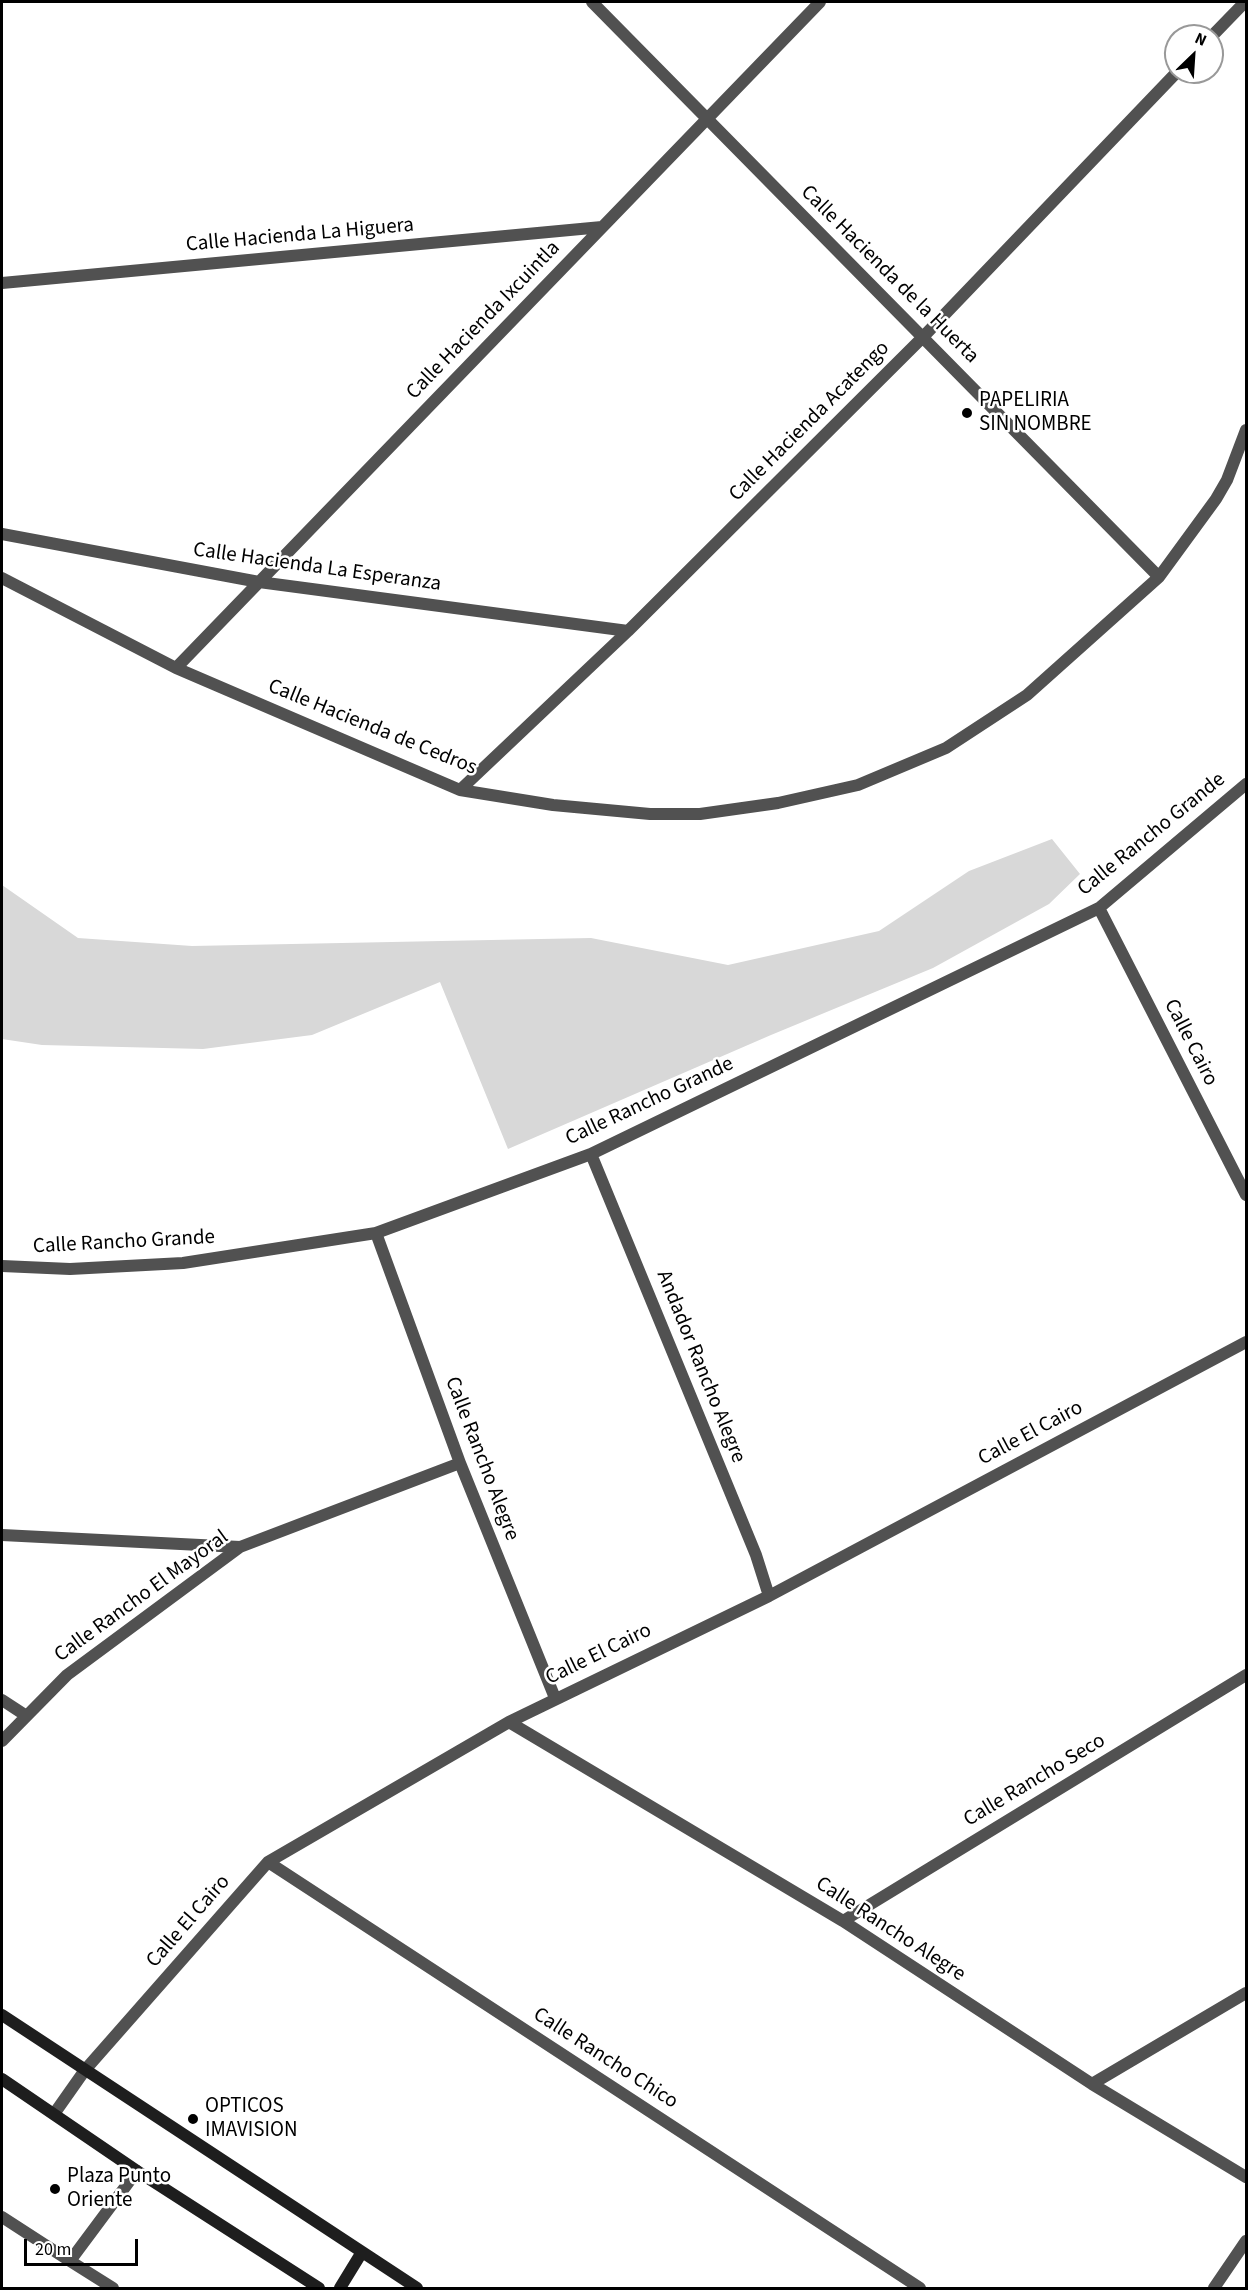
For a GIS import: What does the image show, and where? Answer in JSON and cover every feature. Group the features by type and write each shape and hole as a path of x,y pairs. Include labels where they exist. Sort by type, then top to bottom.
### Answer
{"main road":[{"path":"2,2015 417,2289"},
{"path":"2,2079 137,2171 319,2289"},
{"path":"340,2289 362,2252"}],"street":[{"name":"Calle Hacienda de la Huerta","path":"592,2 1159,577"},
{"name":"Calle Hacienda Ixcuintla","path":"176,668 820,2"},
{"path":"1224,24 1245,2"},
{"name":"Calle Hacienda Acatengo","path":"460,790 628,631 923,337 1165,84"},
{"name":"Calle Hacienda La Higuera","path":"2,283 602,227"},
{"name":"Calle Hacienda de Cedros","path":"2,578 176,668 460,790 553,805 650,814 700,814 777,803 858,785 946,748 1027,695 1159,577 1216,499 1227,480 1246,430"},
{"name":"Calle Hacienda La Esperanza","path":"2,534 259,582 628,631"},
{"name":"Calle Rancho Grande","path":"2,1266 70,1269 183,1263 376,1233 591,1154 1099,908 1246,784"},
{"name":"Calle Cairo","path":"1099,908 1246,1195"},
{"name":"Andador Rancho Alegre","path":"591,1154 756,1555 769,1596"},
{"name":"Calle Rancho Alegre","path":"376,1233 460,1462 555,1698"},
{"name":"Calle El Cairo","path":"54,2114 85,2070 268,1862 509,1722 769,1596 1246,1342"},
{"name":"Calle Rancho El Mayoral","path":"2,1741 67,1675 240,1547 460,1462"},
{"path":"2,1535 240,1547"},
{"name":"Calle Rancho Seco","path":"843,1921 1246,1675"},
{"path":"2,1700 25,1716"},
{"name":"Calle Rancho Alegre","path":"509,1722 843,1921 1092,2084 1246,2177"},
{"name":"Calle Rancho Chico","path":"268,1862 920,2289"},
{"path":"1092,2084 1246,1993"},
{"path":"70,2261 137,2171"},
{"path":"2,2217 113,2289"},
{"path":"1214,2289 1246,2241"}],"shaded area":[{"path":"1052,839 1080,874 1049,904 933,968 771,1035 508,1149 440,982 312,1035 203,1049 42,1045 2,1039 2,885 78,938 192,946 591,938 728,965 879,931 969,871"}],"place":[{"name":"PAPELIRIA SIN NOMBRE","path":"967,413"},
{"name":"OPTICOS IMAVISION","path":"193,2119"},
{"name":"Plaza Punto Oriente","path":"55,2189"}]}
